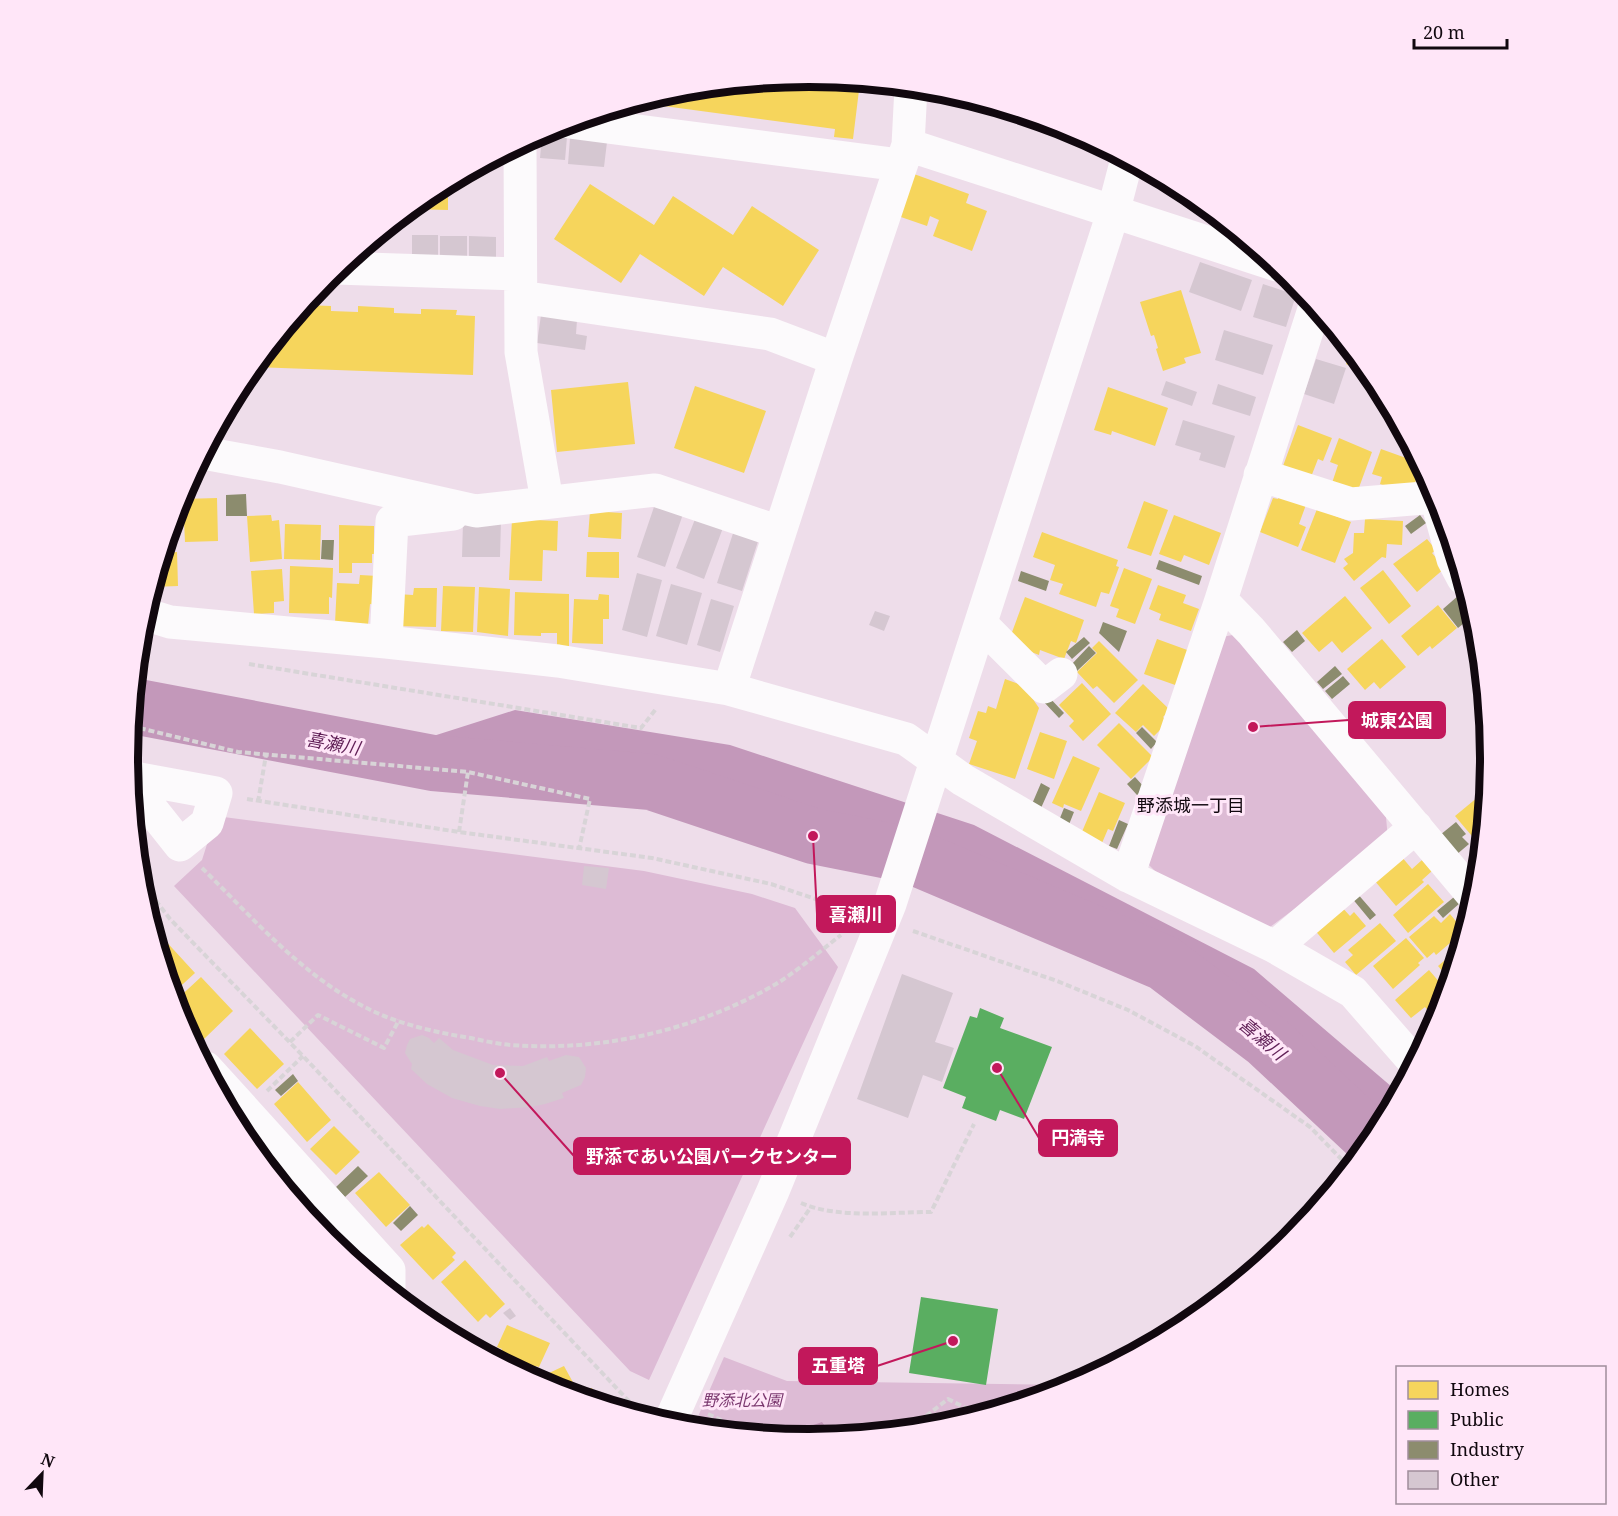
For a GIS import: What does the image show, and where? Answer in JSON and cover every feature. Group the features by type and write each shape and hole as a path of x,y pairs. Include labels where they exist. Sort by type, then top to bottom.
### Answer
{"street":[{"path":"729,689 904,155 910,95"},
{"path":"590,124 904,155 1113,213 1255,258"},
{"path":"520,152 521,352 547,501"},
{"path":"673,1415 773,1191 933,772 1113,213 1125,166"},
{"path":"351,269 520,285 770,334 836,359"},
{"path":"1128,876 1221,600 1312,315"},
{"path":"211,454 280,467 476,511"},
{"path":"1260,475 1351,504 1426,493"},
{"path":"386,642 392,521 656,490 779,532"},
{"path":"1221,600 1251,631 1467,888"},
{"path":"153,617 170,622 558,661 729,689 906,739 933,772 963,780 1128,876 1275,947 1353,992 1410,1057"},
{"path":"981,624 1044,687 1061,674"},
{"path":"138,779 216,793 207,823 180,845 139,793"},
{"path":"1275,947 1416,827"},
{"path":"226,1091 245,1112 279,1165 389,1270 389,1280"}],"path":[{"path":"247,664 641,728 677,681"},
{"path":"139,728 238,752 468,772 590,799 579,849"},
{"path":"258,802 266,755"},
{"path":"459,832 468,772"},
{"path":"216,793 258,802 459,832 652,858 771,884 880,913 1128,1010 1195,1046 1310,1127 1344,1162"},
{"path":"180,845 278,944 327,984 360,1005 427,1030 509,1045 560,1047 614,1041 676,1028 737,1004 777,983 880,913"},
{"path":"153,897 170,919 290,1042 632,1405"},
{"path":"290,1042 318,1015 384,1048 399,1020"},
{"path":"245,1112 303,1056"},
{"path":"773,1191 811,1207 822,1209 856,1213 931,1212 974,1124"},
{"path":"922,1419 948,1399 969,1409"},
{"path":"706,1413 726,1424"}],"green space":[{"path":"1238,634 1386,817 1388,840 1270,927 1161,877 1147,863 1222,637"},
{"path":"216,816 644,871 752,894 795,908 838,967 649,1380 630,1371 174,886 202,860"},
{"name":"野添北公園","path":"724,1357 787,1381 1048,1385 983,1406 940,1416 853,1428 765,1428 697,1419"}],"water":[{"path":"143,681 259,705 302,723 402,746 515,710 730,745 974,825 1254,969 1393,1088 1366,1133 1267,1041 1164,963 909,855 813,836 651,782 433,763 140,707"},
{"path":"822,1422 827,1429 809,1429 802,1429"}],"building: Homes":[{"path":"765,88 859,89 853,139 834,137 835,129 656,105 721,93"},
{"path":"914,174 969,194 966,203 987,211 972,251 933,236 939,220 930,216 927,226 898,216"},
{"path":"590,184 654,225 673,196 733,235 752,206 819,250 783,306 723,267 704,296 640,254 621,283 554,239"},
{"path":"448,193 448,210 423,209"},
{"path":"1181,290 1201,353 1184,358 1186,363 1163,371 1154,335 1151,336 1140,302"},
{"path":"315,305 331,306 331,311 358,312 358,306 394,308 394,313 421,314 421,309 457,310 456,315 475,316 473,375 264,367"},
{"path":"628,382 635,444 557,452 551,390"},
{"path":"695,386 766,411 744,473 674,448"},
{"path":"1108,387 1168,408 1155,446 1112,431 1111,435 1094,430"},
{"path":"1298,425 1332,438 1323,461 1318,459 1311,477 1283,466"},
{"path":"1339,438 1372,452 1357,493 1332,483 1338,465 1330,462"},
{"path":"1381,449 1410,459 1418,475 1413,489 1399,491 1380,484 1382,477 1372,474"},
{"path":"1280,492 1307,502 1299,524 1306,527 1298,547 1260,532 1273,498 1278,499"},
{"path":"217,498 218,541 185,542 184,515 190,499"},
{"path":"1144,501 1168,510 1151,556 1127,548"},
{"path":"1317,509 1351,522 1335,563 1301,550"},
{"path":"590,511 622,513 621,539 588,537"},
{"path":"271,515 272,521 279,520 282,559 250,562 247,516"},
{"path":"1174,515 1221,533 1209,565 1184,555 1181,562 1159,554"},
{"path":"512,519 558,521 557,551 543,550 542,581 509,580"},
{"path":"1365,519 1403,521 1402,545 1387,544 1386,558 1382,557 1354,581 1343,568 1348,564 1344,559 1353,553 1354,533 1364,533"},
{"path":"285,524 321,525 320,560 284,559"},
{"path":"339,525 374,526 372,563 352,563 352,573 339,573"},
{"path":"1042,532 1118,560 1116,566 1119,567 1109,594 1101,592 1096,607 1059,594 1063,584 1050,580 1055,565 1033,557"},
{"path":"1427,539 1436,550 1432,553 1445,568 1417,592 1393,564"},
{"path":"171,552 177,552 178,586 160,587 161,584"},
{"path":"587,552 619,552 619,578 586,577"},
{"path":"290,566 333,568 329,614 289,613"},
{"path":"1124,568 1152,579 1135,624 1116,617 1119,609 1110,606"},
{"path":"282,569 284,601 274,602 274,613 254,614 251,571"},
{"path":"1383,570 1411,606 1389,624 1360,588"},
{"path":"360,575 378,576 376,605 370,604 368,625 335,623 337,583 359,584"},
{"path":"1158,585 1186,595 1183,603 1199,609 1191,631 1159,620 1161,614 1149,609"},
{"path":"443,586 475,587 473,632 441,631"},
{"path":"479,587 510,589 508,636 477,632"},
{"path":"414,588 437,588 436,627 396,626 397,594 413,595"},
{"path":"515,592 569,594 569,648 557,648 557,633 541,633 541,636 514,635"},
{"path":"599,594 609,595 609,619 603,619 603,644 572,643 574,599 598,600"},
{"path":"1345,596 1372,628 1342,653 1332,641 1319,652 1302,633"},
{"path":"1025,597 1084,620 1076,643 1071,641 1064,659 1040,650 1039,655 1008,643"},
{"path":"1438,605 1457,628 1432,649 1430,646 1418,656 1401,636"},
{"path":"1157,639 1190,651 1178,686 1144,674"},
{"path":"1382,639 1406,667 1380,689 1374,682 1365,690 1347,669"},
{"path":"1099,641 1138,680 1114,703 1097,686 1093,689 1077,672 1097,653 1092,648"},
{"path":"1005,679 1024,686 1039,708 1015,779 969,764 977,741 969,738 978,711 986,713 988,706 996,709"},
{"path":"1082,683 1111,714 1083,741 1069,726 1074,721 1059,705"},
{"path":"1143,684 1170,710 1163,717 1168,722 1154,736 1143,725 1136,732 1115,713"},
{"path":"1119,723 1153,757 1131,779 1097,745"},
{"path":"1040,732 1067,741 1054,779 1027,769"},
{"path":"1073,756 1100,768 1081,811 1064,804 1063,808 1052,803"},
{"path":"1099,792 1125,803 1113,831 1108,829 1102,843 1081,834"},
{"path":"1479,796 1475,839 1455,816"},
{"path":"1401,856 1412,869 1422,860 1432,871 1422,880 1424,882 1396,906 1374,880"},
{"path":"1428,884 1444,902 1408,933 1393,915"},
{"path":"1340,905 1350,916 1354,912 1366,926 1334,953 1313,928"},
{"path":"1450,914 1459,925 1455,939 1436,955 1434,952 1427,958 1409,937 1434,916 1441,923"},
{"path":"1380,923 1396,941 1356,975 1345,962 1353,955 1348,950"},
{"path":"163,938 195,973 179,988"},
{"path":"1406,938 1424,958 1418,963 1420,965 1393,989 1373,966"},
{"path":"1450,956 1444,973 1438,966"},
{"path":"1429,970 1441,983 1429,1012 1425,1007 1411,1018 1395,1000"},
{"path":"201,977 233,1011 204,1039 196,1031 182,995"},
{"path":"250,1028 284,1064 257,1089 224,1054"},
{"path":"298,1082 331,1120 307,1142 274,1104"},
{"path":"334,1126 360,1152 336,1175 310,1149"},
{"path":"379,1172 410,1205 386,1227 355,1193"},
{"path":"428,1224 456,1253 452,1257 455,1260 433,1280 400,1245 422,1226 424,1228"},
{"path":"465,1260 505,1304 490,1318 486,1314 478,1322 441,1282"},
{"path":"507,1325 550,1343 539,1367 536,1366 534,1370 500,1354 502,1349 497,1347"},
{"path":"564,1366 575,1386 552,1378 545,1375"}],"building: Public":[{"path":"980,1008 1004,1018 1000,1028 1052,1047 1024,1119 1000,1110 996,1121 962,1108 966,1097 943,1088 970,1016 977,1018"},
{"path":"921,1297 998,1309 986,1385 909,1373"}],"building: Industry":[{"path":"246,494 247,516 226,516 226,495"},
{"path":"1420,515 1426,523 1411,534 1405,526"},
{"path":"322,540 334,540 333,560 321,559"},
{"path":"1159,560 1202,576 1199,585 1156,569"},
{"path":"1021,571 1049,581 1046,591 1018,581"},
{"path":"1459,595 1466,622 1458,628 1443,609"},
{"path":"1103,622 1127,631 1119,652 1099,633"},
{"path":"1297,630 1305,641 1292,652 1283,642"},
{"path":"1084,637 1090,643 1072,659 1066,652"},
{"path":"1089,646 1096,653 1077,671 1071,665"},
{"path":"1335,666 1342,674 1323,689 1317,682"},
{"path":"1343,676 1350,684 1332,699 1325,691"},
{"path":"1047,695 1064,713 1059,718 1042,700"},
{"path":"1142,727 1157,742 1151,749 1136,733"},
{"path":"1135,777 1145,788 1137,795 1127,784"},
{"path":"1041,783 1050,788 1041,808 1032,804"},
{"path":"1064,808 1074,812 1068,827 1058,823"},
{"path":"1119,820 1128,824 1117,849 1109,846"},
{"path":"1456,822 1466,834 1462,837 1469,844 1456,855 1440,835"},
{"path":"1356,892 1376,915 1370,920 1351,897"},
{"path":"1454,897 1460,903 1443,918 1437,911"},
{"path":"293,1074 298,1081 281,1096 275,1090"},
{"path":"358,1166 368,1176 345,1197 336,1187"},
{"path":"410,1206 418,1215 401,1231 393,1223"}],"building: Other":[{"path":"557,136 567,137 565,160 540,158 541,143"},
{"path":"570,138 607,142 604,167 568,164"},
{"path":"412,235 438,235 438,261 412,260"},
{"path":"440,236 467,236 467,261 440,261"},
{"path":"469,236 496,237 496,262 469,262"},
{"path":"1200,262 1252,280 1241,311 1189,292"},
{"path":"1263,284 1292,294 1295,297 1286,327 1253,317"},
{"path":"541,315 577,320 576,334 587,336 585,350 537,343"},
{"path":"1224,330 1273,345 1263,375 1215,360"},
{"path":"1316,359 1346,368 1334,404 1304,394"},
{"path":"1166,381 1197,392 1192,406 1161,395"},
{"path":"1218,384 1256,397 1250,416 1212,404"},
{"path":"1183,420 1235,436 1225,468 1199,460 1201,453 1175,445"},
{"path":"655,504 683,514 665,567 637,557"},
{"path":"697,514 724,525 704,579 676,568"},
{"path":"501,520 500,557 462,557 463,523"},
{"path":"736,524 761,532 742,591 717,583"},
{"path":"637,573 662,580 647,637 622,630"},
{"path":"671,584 702,593 687,645 656,636"},
{"path":"711,599 734,606 720,652 697,645"},
{"path":"875,611 890,616 884,631 869,625"},
{"path":"584,866 609,868 606,889 582,885"},
{"path":"902,974 953,993 935,1042 954,1048 942,1082 923,1075 908,1118 857,1099"},
{"path":"422,1035 434,1043 439,1038 453,1050 493,1065 523,1066 547,1057 549,1061 566,1055 579,1057 586,1068 585,1077 581,1085 562,1093 564,1098 545,1104 500,1109 480,1106 452,1098 427,1084 411,1069 412,1064 405,1053 407,1045 410,1039"},
{"path":"510,1308 516,1316 510,1320 503,1313"}],"waterway":[{"name":"喜瀬川","path":"140,707 433,763 651,782 813,836 909,855 1164,963 1267,1041 1366,1133"}],"place":[{"name":"城東公園","path":"1253,727"},
{"name":"喜瀬川","path":"813,836"},
{"name":"円満寺","path":"997,1068"},
{"name":"野添であい公園パークセンター","path":"500,1073"},
{"name":"五重塔","path":"953,1341"}],"district":[{"name":"野添城一丁目","path":"1191,806"}]}
